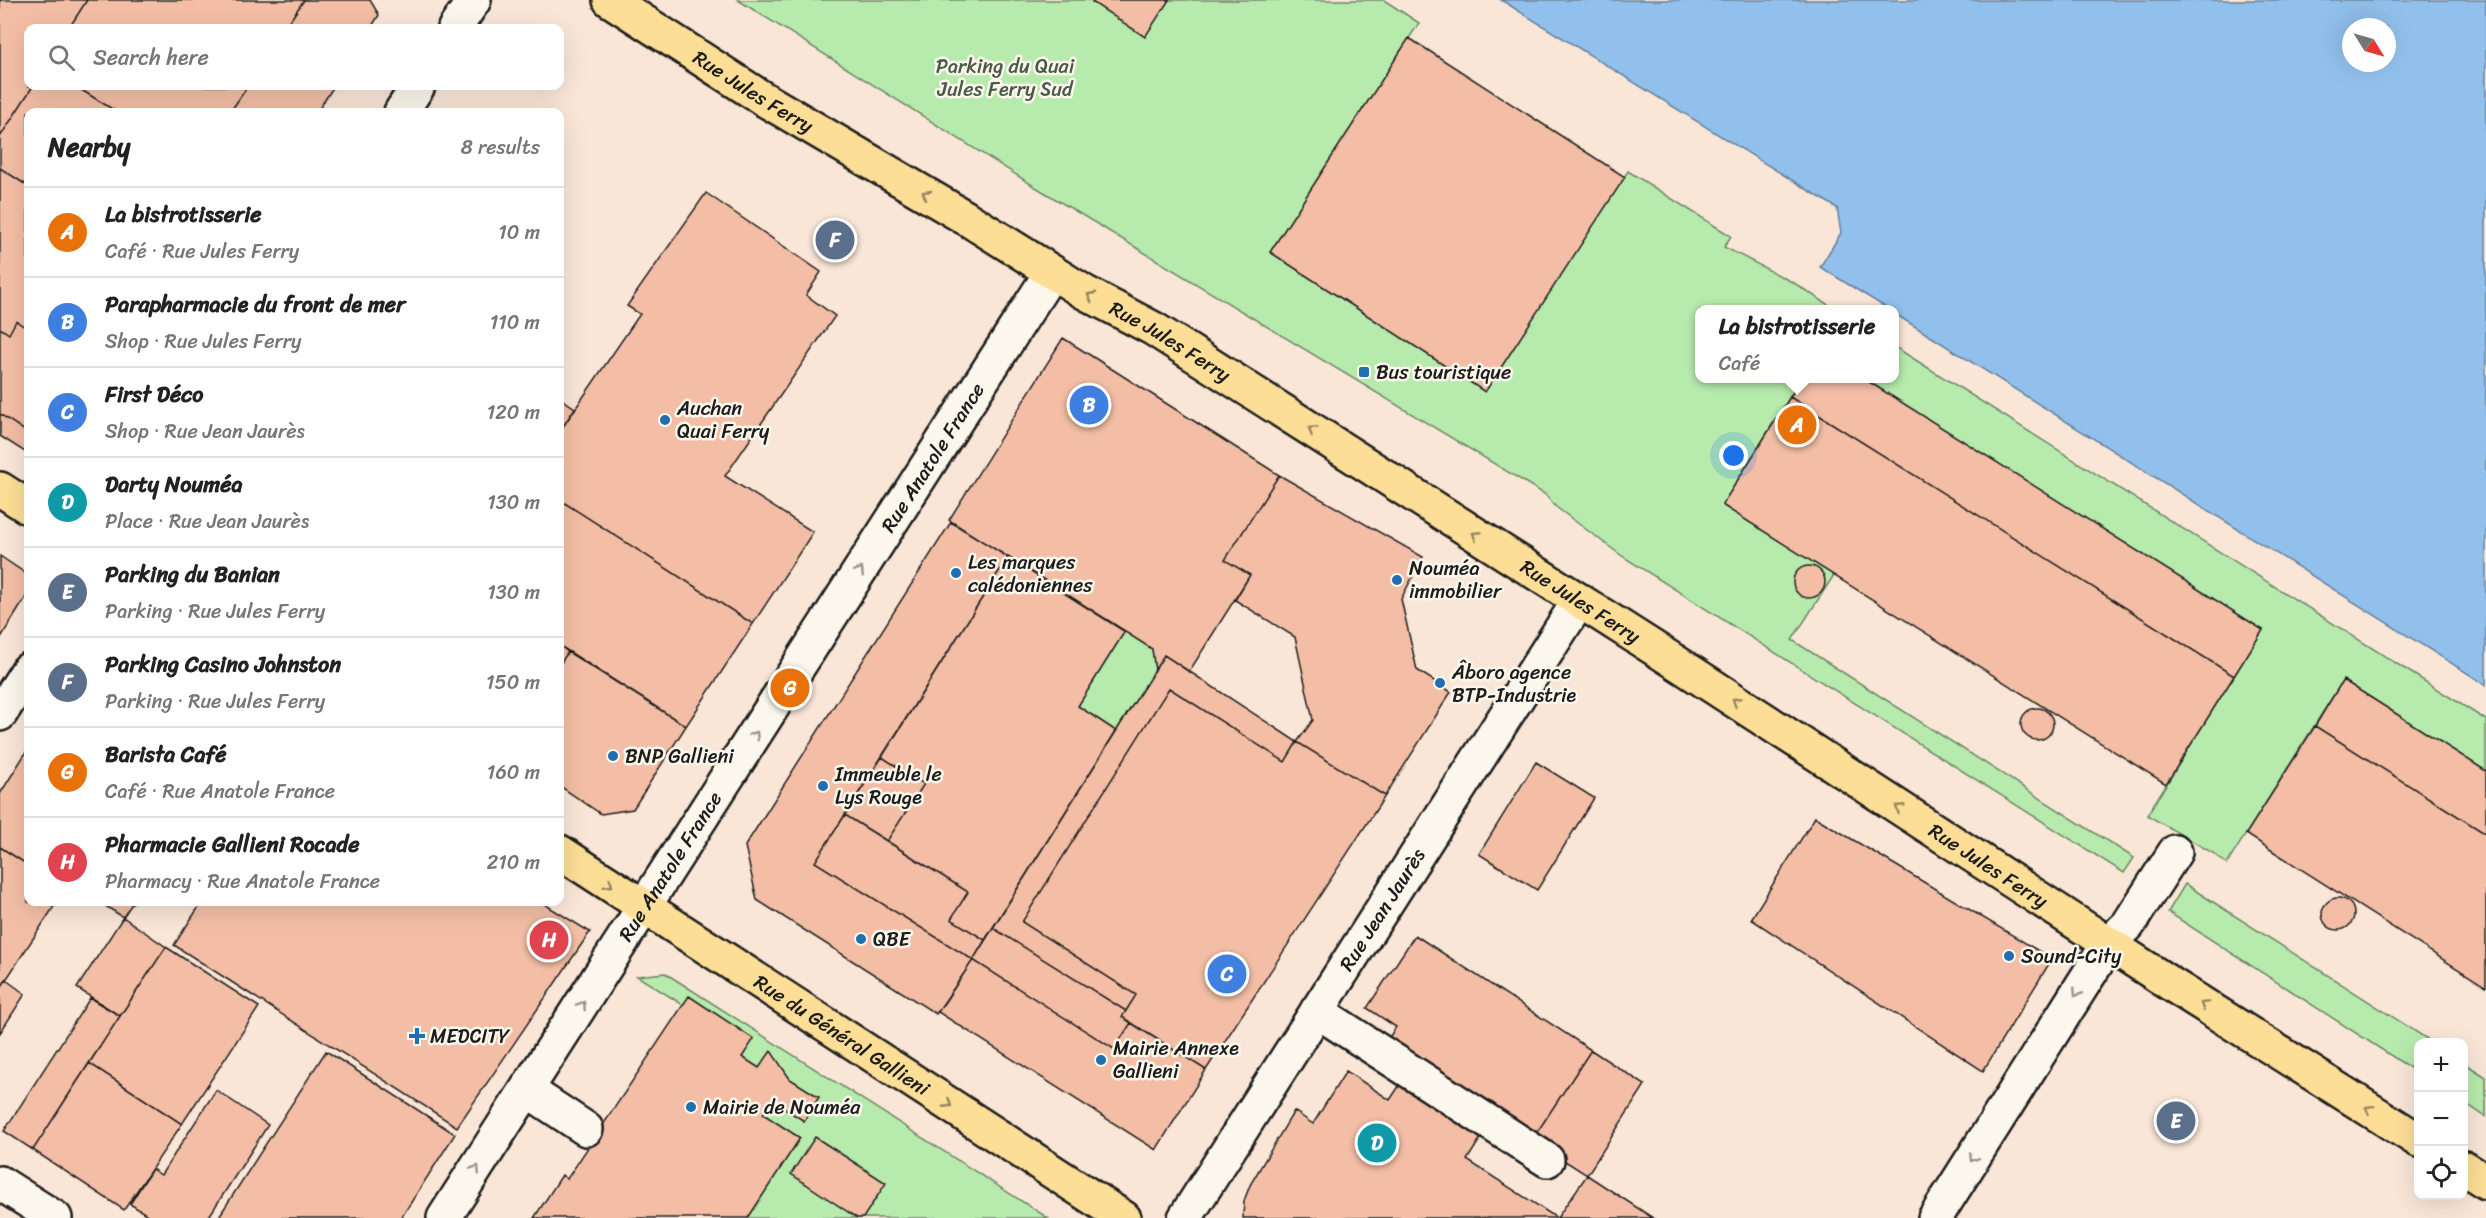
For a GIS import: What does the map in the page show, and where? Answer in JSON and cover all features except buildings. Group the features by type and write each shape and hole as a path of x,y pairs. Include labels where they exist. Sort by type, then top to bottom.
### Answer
{"main road":[{"name":"Rue Jules Ferry","path":"610,0 762,98 966,218 1051,273 1154,329 2109,944 2414,1137"},
{"path":"0,489 24,504"},
{"name":"Rue du Général Gallieni","path":"564,855 1124,1218"},
{"path":"2468,1171 2486,1182"}],"street":[{"path":"459,24 474,0"},
{"path":"404,108 415,90"},
{"name":"Rue Anatole France","path":"444,1218 1051,273"},
{"name":"Rue Jean Jaurès","path":"1185,1218 1578,601"},
{"path":"0,714 24,676"},
{"path":"1935,1218 2109,944 2128,925 2175,852"},
{"path":"1317,1011 1547,1160"},
{"path":"527,1090 586,1130"},
{"path":"0,1183 55,1218"}],"green space":[{"name":"Parking du Quai Jules Ferry Sud","path":"738,0 1384,0 1419,23 1270,252 1485,392 1628,171 1731,236 1724,247 1794,283 1829,305 1695,305 1695,383 1798,383 1722,505 1834,575 1792,640 2134,858 2124,873 1622,556 1556,507 1546,495 1029,183"},
{"path":"1899,350 2486,720 2486,771 2343,680 2227,864 2213,853 2147,815 2263,630 1870,383 1899,383"},
{"path":"1125,631 1152,649 1155,670 1116,731 1078,706"},
{"path":"2185,884 2426,1038 2414,1038 2414,1070 2168,912"},
{"path":"665,973 1048,1218 748,1218 800,1138 763,1114 772,1100 804,1121 819,1097 790,1079 771,1052 759,1068 742,1057 753,1039 689,997 683,1005 637,976"},
{"path":"2468,1066 2486,1077 2486,1117 2468,1105"}],"water":[{"path":"1501,0 2486,0 2486,685 1899,317 1899,305 1882,305 1820,267 1841,233 1837,208"}],"place":[{"name":"Parking Casino Johnston","path":"835,240"},
{"name":"Bus touristique","path":"1364,372"},
{"name":"Parapharmacie du front de mer","path":"1089,405"},
{"name":"Auchan Quai Ferry","path":"665,420"},
{"name":"La bistrotisserie","path":"1797,425"},
{"name":"Les marques calédoniennes","path":"956,573"},
{"name":"Nouméa immobilier","path":"1397,580"},
{"name":"Âboro agence BTP-Industrie","path":"1440,683"},
{"name":"Barista Café","path":"790,688"},
{"name":"BNP Gallieni","path":"613,756"},
{"name":"Immeuble le Lys Rouge","path":"823,786"},
{"name":"QBE","path":"861,939"},
{"name":"Pharmacie Gallieni Rocade","path":"549,940"},
{"name":"Sound-City","path":"2009,956"},
{"name":"First Déco","path":"1227,974"},
{"name":"MEDCITY","path":"417,1036"},
{"name":"Mairie Annexe Gallieni","path":"1101,1060"},
{"name":"Mairie de Nouméa","path":"691,1107"},
{"name":"Parking du Banian","path":"2176,1121"},
{"name":"Darty Nouméa","path":"1377,1143"}]}
